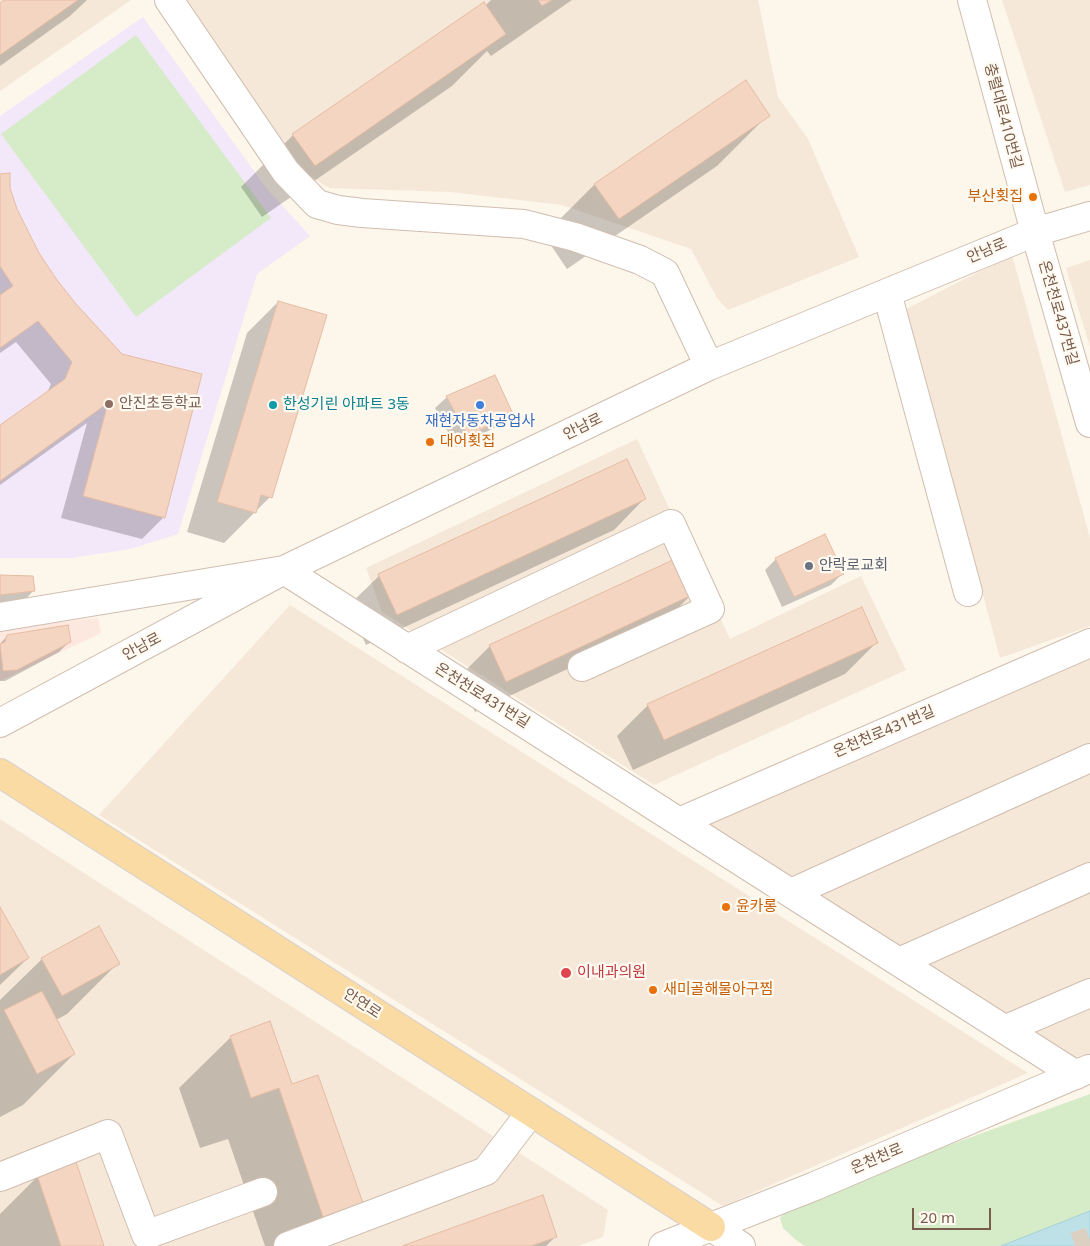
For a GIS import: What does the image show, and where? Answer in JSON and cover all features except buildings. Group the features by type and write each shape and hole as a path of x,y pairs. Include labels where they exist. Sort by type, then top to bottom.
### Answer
{"main road":[{"name":"안연로","path":"0,773 725,1236"}],"street":[{"path":"169,0 286,172 317,204 338,210 362,213 524,224 575,237 640,260 665,273 709,366"},
{"name":"충렬대로410번길","path":"972,0 1034,232"},
{"name":"안남로","path":"0,722 284,570 709,366 1034,232 1090,216"},
{"name":"온천천로437번길","path":"1034,232 1090,423"},
{"path":"887,293 968,592"},
{"path":"407,648 671,524 710,609 582,667"},
{"name":"안남로","path":"0,617 284,570"},
{"name":"온천천로431번길","path":"284,570 899,962 1006,1029 1083,1072"},
{"name":"온천천로431번길","path":"679,822 1090,643"},
{"path":"792,893 1090,758"},
{"path":"899,962 1090,876"},
{"path":"1006,1029 1090,993"},
{"name":"온천천로","path":"663,1246 725,1236 815,1186 1083,1072"},
{"path":"288,1246 486,1171 531,1112"},
{"path":"0,1177 108,1134 146,1235 263,1192"}],"shaded area":[{"path":"0,0 131,0 0,91"},
{"path":"186,0 758,0 778,97 808,139 859,257 728,310 717,298 691,249 562,205 451,192 329,188 305,173"},
{"path":"1002,0 1090,0 1090,185 1065,192"},
{"name":"안진초등학교","path":"143,17 267,189 310,236 257,274 178,534 130,549 71,558 0,558 0,116"},
{"path":"1012,255 1090,538 1090,626 1000,658 906,309"},
{"path":"1090,260 1090,347 1066,268"},
{"path":"637,439 730,639 861,576 906,670 654,785 382,612 366,568"},
{"path":"290,605 1028,1073 723,1206 99,815"},
{"path":"98,618 101,633 0,681 0,628"},
{"path":"1090,657 1090,748 793,879 706,826"},
{"path":"1090,775 1090,867 902,948 814,894"},
{"path":"0,819 608,1210 603,1237 578,1246 0,1246"},
{"path":"1090,890 1090,982 1007,1017 924,964"},
{"path":"1090,1008 1090,1055 1076,1061 1030,1034"}],"green space":[{"path":"136,35 271,218 136,317 1,134"},
{"path":"1090,1094 1090,1246 805,1246 783,1228 780,1218 788,1208 872,1173"}],"water":[{"path":"1090,1211 1090,1246 1001,1246"}],"tunnel":[{"path":"1075,1246 1090,1241"}],"place":[{"name":"부산횟집","path":"1033,197"},
{"name":"안진초등학교","path":"109,404"},
{"name":"한성기린 아파트 3동","path":"273,405"},
{"name":"재현자동차공업사","path":"480,405"},
{"name":"대어횟집","path":"430,442"},
{"name":"안락로교회","path":"809,566"},
{"name":"윤카롱","path":"726,907"},
{"name":"이내과의원","path":"566,973"},
{"name":"새미골해물아구찜","path":"653,990"}]}
